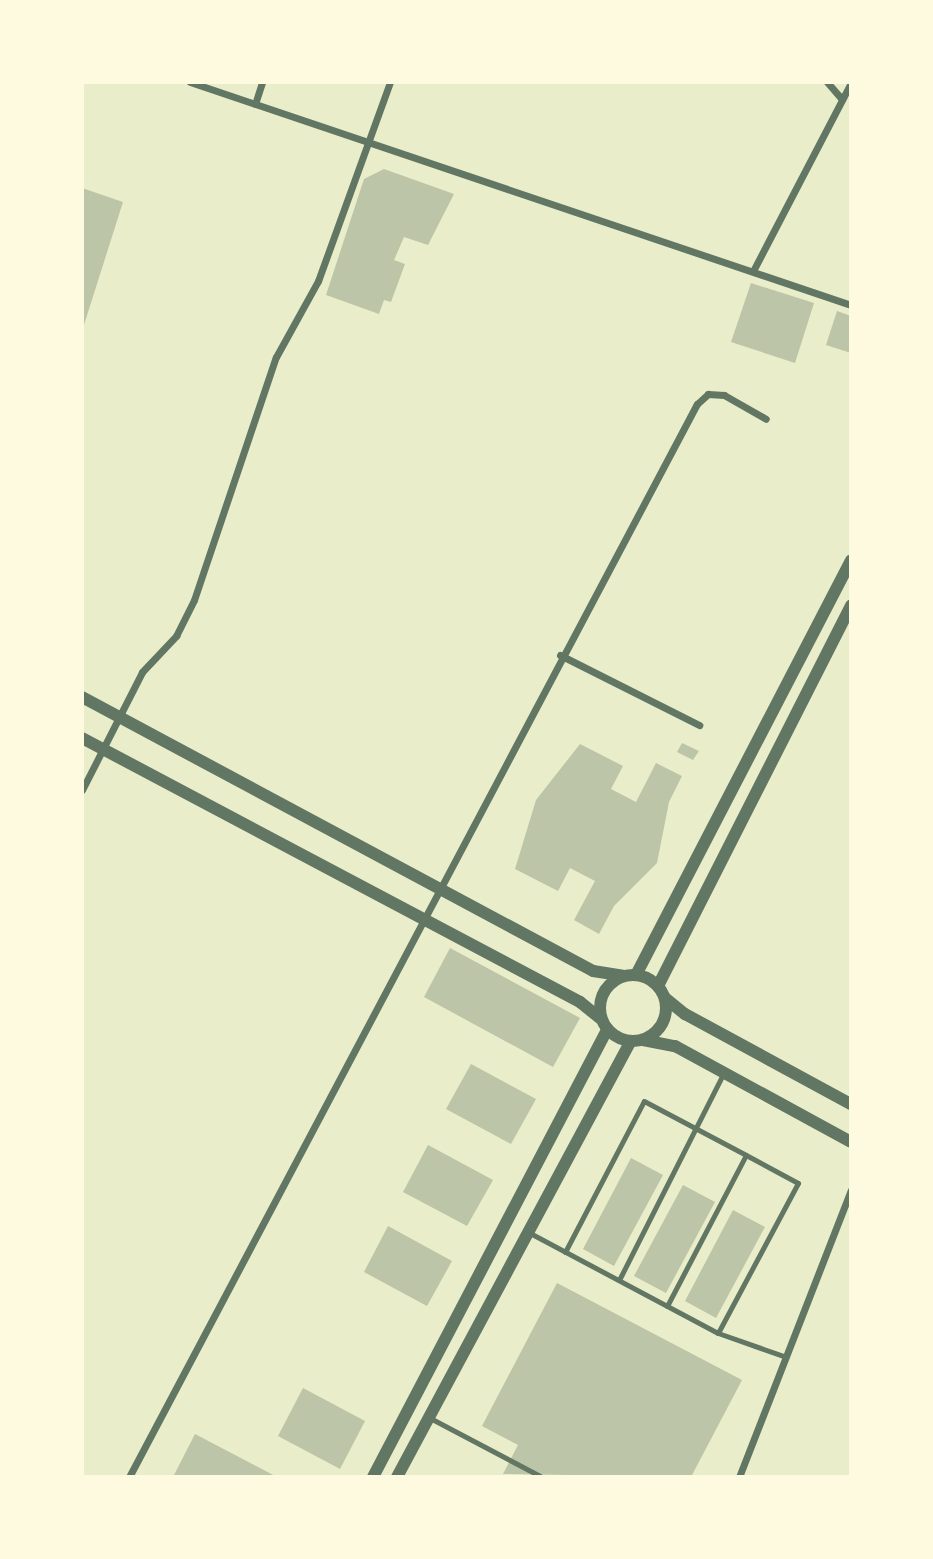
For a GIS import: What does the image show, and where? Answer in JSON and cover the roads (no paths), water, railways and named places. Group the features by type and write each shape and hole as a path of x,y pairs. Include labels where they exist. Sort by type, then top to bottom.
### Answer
{"street":[{"path":"190,82 851,305"},
{"path":"255,104 262,82"},
{"path":"82,790 142,672 176,636 194,600 276,357 318,281 390,82"},
{"path":"827,82 842,99"},
{"path":"752,271 851,83"},
{"path":"129,1477 560,655 697,404 708,394 724,395 766,419"},
{"path":"373,1477 604,1024 601,997 629,975 851,560"},
{"path":"397,1477 526,1230 636,1041 660,1028 662,992 851,606"},
{"path":"560,655 699,725"},
{"path":"82,697 121,715 593,971 629,975 662,992 685,1014 851,1104"},
{"path":"82,738 580,1002 604,1024 636,1041 674,1046 851,1142"},
{"path":"739,1477 851,1190"}],"lane":[{"path":"619,1280 698,1130 724,1073"},
{"path":"565,1252 644,1101 798,1183 718,1333"},
{"path":"667,1306 746,1155"},
{"path":"526,1230 718,1333 786,1357"},
{"path":"429,1417 542,1477"}]}
